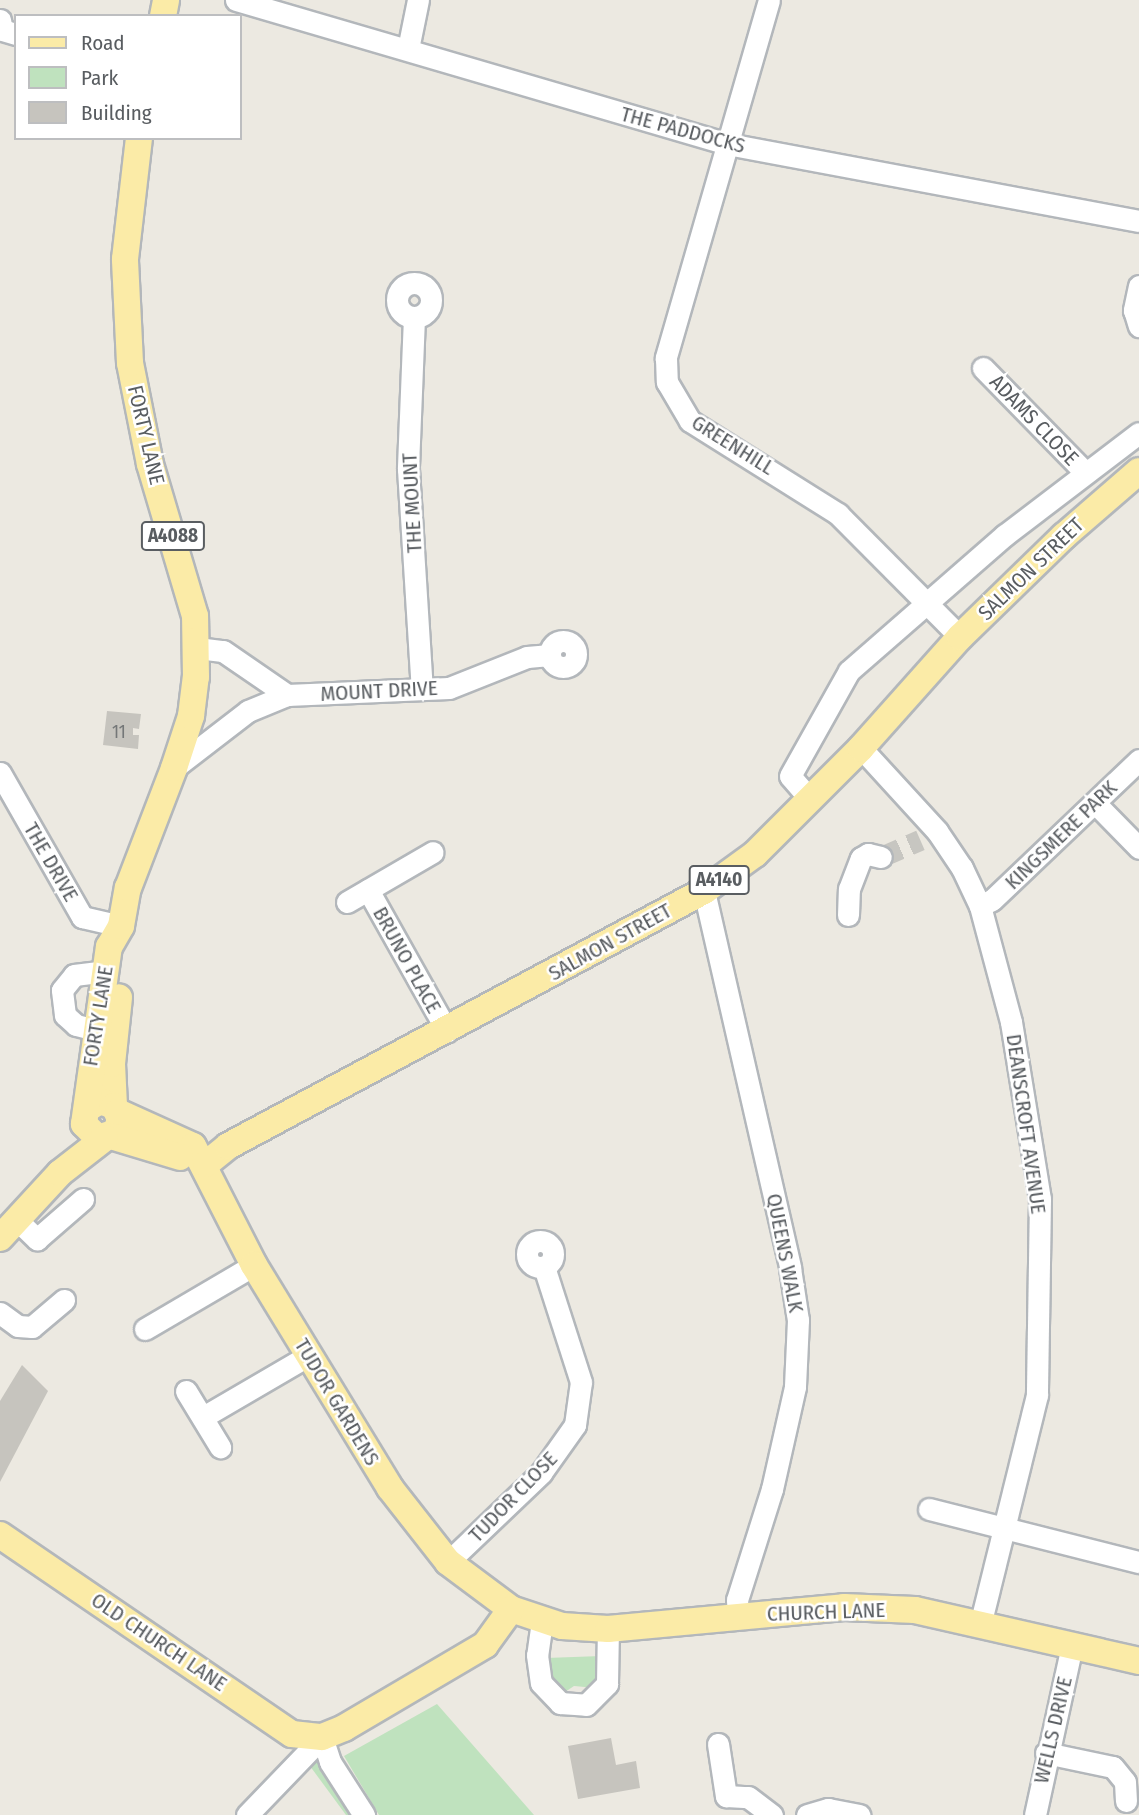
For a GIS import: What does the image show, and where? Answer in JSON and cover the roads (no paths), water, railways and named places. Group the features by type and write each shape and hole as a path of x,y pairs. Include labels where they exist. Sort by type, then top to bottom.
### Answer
{"main road":[{"name":"FORTY LANE","path":"103,1121 125,952 121,926 128,888 191,716 197,648 194,616 150,464 130,363 125,259 139,140"},
{"name":"SALMON STREET","path":"206,1164 228,1146 704,891 755,854 861,748 960,637 1064,536 1139,471"},
{"name":"FORTY LANE","path":"103,1121 96,1030 108,947 121,926"},
{"path":"9,1229 103,1121 206,1164"},
{"name":"TUDOR GARDENS","path":"206,1164 211,1186 254,1265 390,1488 448,1562 511,1609"},
{"name":"OLD CHURCH LANE","path":"0,1535 292,1734 322,1737"},
{"name":"CHURCH LANE","path":"511,1609 542,1621 608,1629 844,1607 915,1610 981,1622 1139,1661"},
{"path":"322,1737 344,1728 485,1645 511,1609"}],"street":[{"name":"THE PADDOCKS","path":"236,0 728,144 1139,221"},
{"path":"408,49 418,0"},
{"name":"GREENHILL","path":"769,0 666,358 672,396 690,421 838,514 960,637"},
{"path":"0,20 2,30 14,33"},
{"path":"1139,286 1134,310 1139,327"},
{"name":"THE MOUNT","path":"414,317 408,469 422,690"},
{"name":"ADAMS CLOSE","path":"983,368 1085,472"},
{"name":"SALMON STREET","path":"810,799 790,776 849,671 1085,472 1139,432"},
{"path":"197,648 223,651 287,695"},
{"name":"MOUNT DRIVE","path":"174,768 248,711 287,695 449,688 527,657 550,655"},
{"name":"DEANSCROFT AVENUE","path":"861,748 928,836 962,868 980,906 1011,1021 1040,1199 1037,1395 981,1622"},
{"name":"KINGSMERE PARK","path":"980,906 992,900 1139,760"},
{"name":"THE DRIVE","path":"0,773 82,917 121,926"},
{"path":"1095,803 1139,848"},
{"name":"BRUNO PLACE","path":"347,902 433,852"},
{"path":"848,915 849,889 861,858 869,854 881,857"},
{"name":"BRUNO PLACE","path":"368,890 447,1031"},
{"name":"QUEENS WALK","path":"704,891 788,1255 798,1320 795,1387 772,1489 737,1600 737,1616"},
{"path":"96,1030 76,1025 65,1015 62,990 74,975 105,971"},
{"path":"9,1229 37,1238 83,1199"},
{"path":"153,1316 254,1265"},
{"name":"TUDOR CLOSE","path":"448,1562 541,1473 575,1425 581,1382 544,1267"},
{"path":"0,1313 18,1326 32,1327 64,1300"},
{"path":"203,1417 309,1355"},
{"path":"186,1391 220,1447"},
{"path":"929,1509 1139,1562"},
{"path":"542,1621 537,1655 541,1683 560,1703 586,1706 607,1684 608,1629"},
{"name":"WELLS DRIVE","path":"1035,1815 1046,1753 1072,1646"},
{"path":"247,1815 322,1737 330,1762 364,1815"},
{"path":"718,1744 726,1796 748,1797 772,1815"},
{"path":"1046,1753 1113,1767 1125,1782 1126,1801"},
{"path":"807,1815 828,1809 859,1815"}],"tunnel":[{"path":"881,857 920,840"}]}
